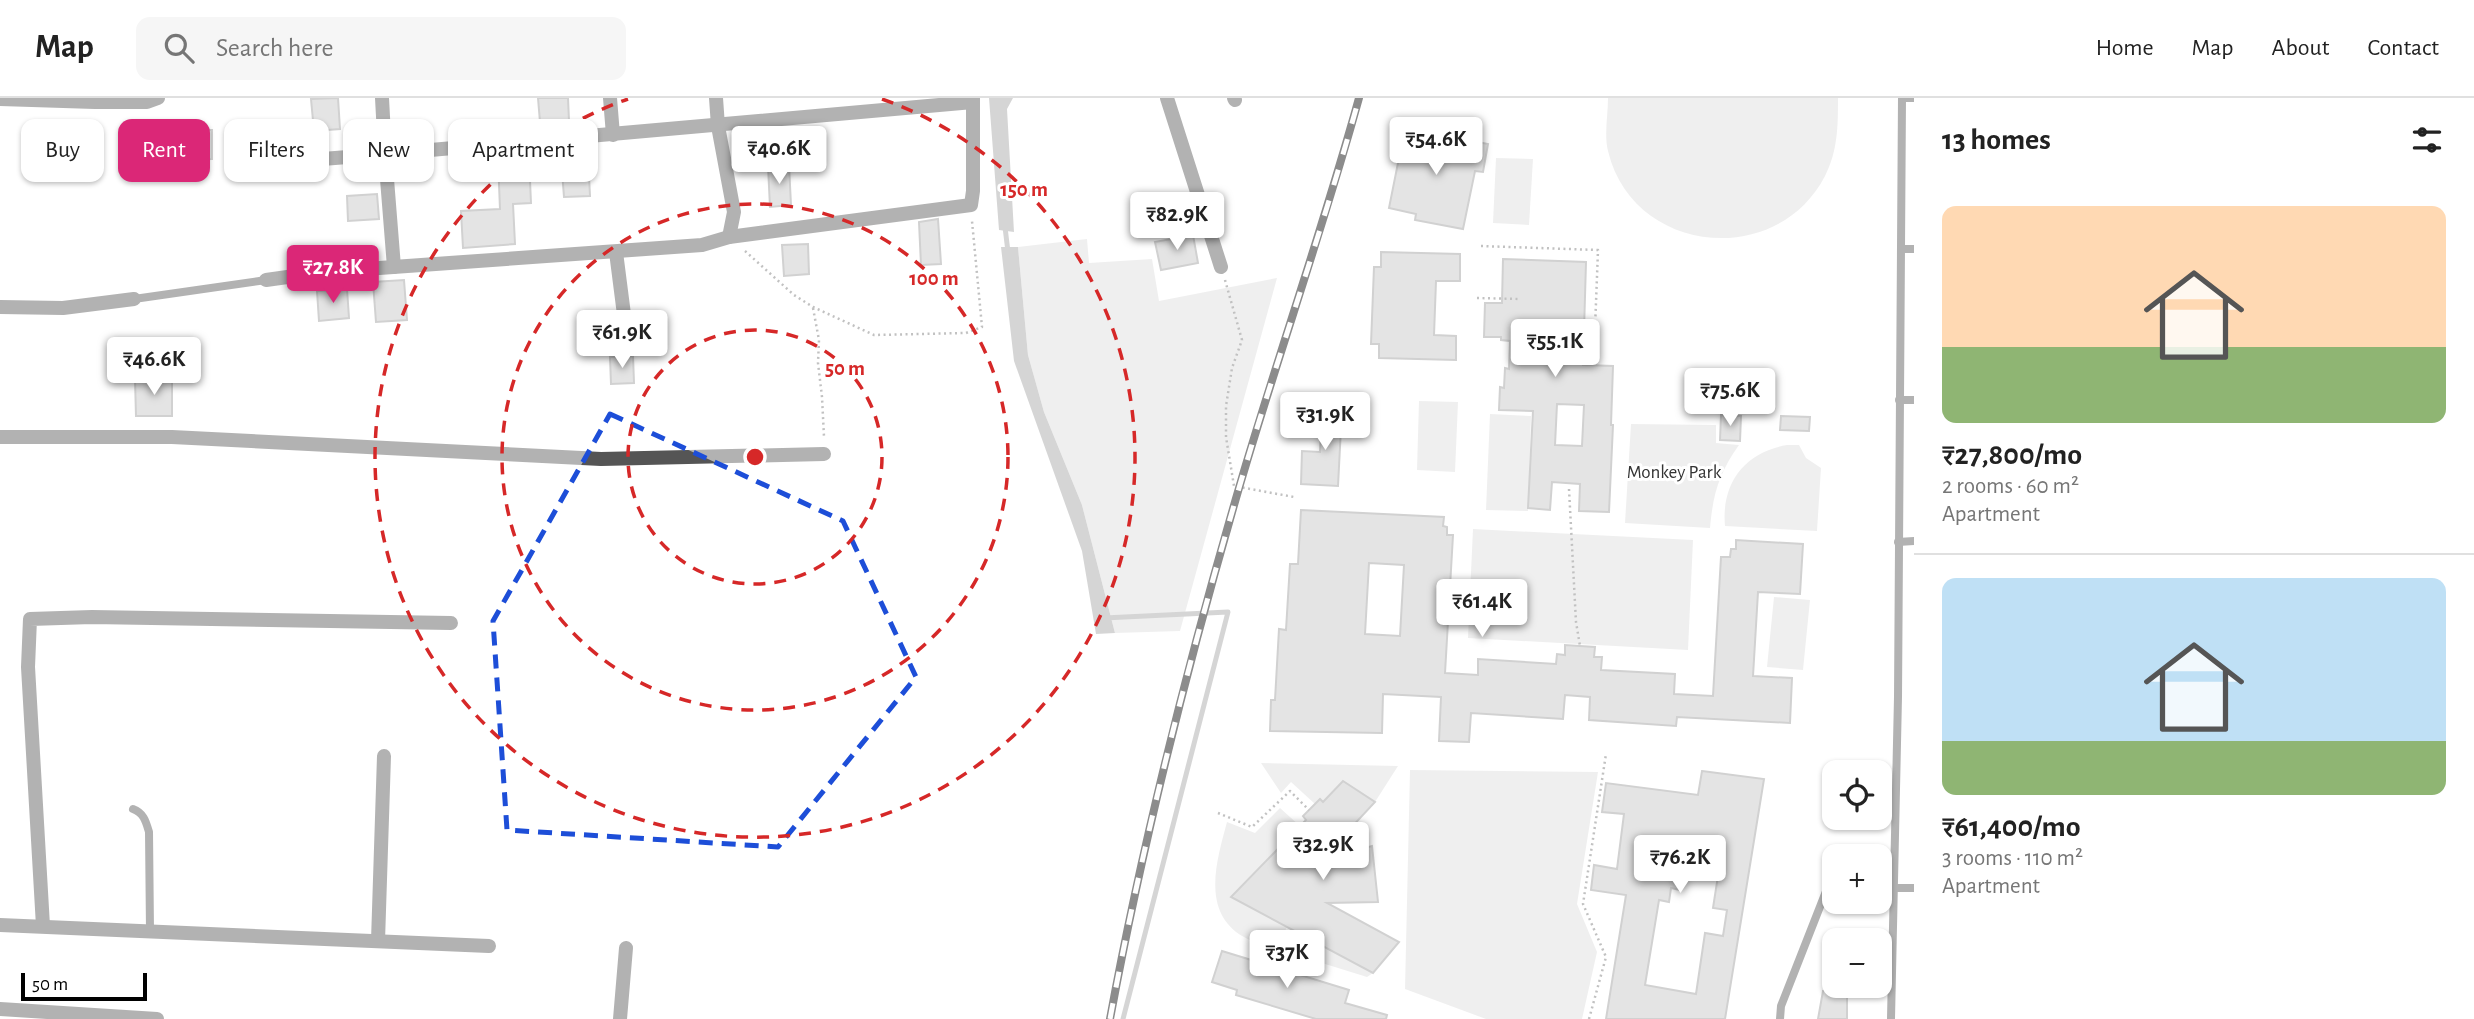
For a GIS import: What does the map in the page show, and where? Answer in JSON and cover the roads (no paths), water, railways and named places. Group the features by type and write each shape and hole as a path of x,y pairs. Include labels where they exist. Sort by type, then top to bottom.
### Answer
{"street":[{"path":"0,99 147,102 158,98"},
{"path":"382,98 383,119"},
{"path":"610,98 613,135"},
{"path":"716,98 718,126 734,212 729,237"},
{"path":"853,98 854,114"},
{"path":"1167,98 1221,267"},
{"path":"266,280 323,272 702,245 729,237 971,205 973,100 854,114 434,150"},
{"path":"387,182 394,267"},
{"path":"616,252 627,338"},
{"path":"0,307 63,308 134,299"},
{"path":"0,437 172,437 601,459 824,454"},
{"path":"43,926 29,667 30,618 451,623"},
{"path":"378,942 384,756"},
{"path":"0,925 489,946"},
{"path":"620,1019 626,948"},
{"path":"0,1009 157,1019"}],"lane":[{"path":"1891,1019 1898,697 1902,98 1914,99"},
{"path":"1901,249 1914,249"},
{"path":"134,299 266,280"},
{"path":"1899,400 1914,400"},
{"path":"1898,541 1914,541"},
{"path":"133,809 139,811 145,819 149,832 150,931"},
{"path":"1894,888 1914,888"},
{"path":"1780,1019 1781,1006 1822,902"}],"waterway":[{"path":"1005,227 1008,252"},
{"path":"1104,618 1228,612 1123,1019"}],"railway":[{"path":"1110,1019 1152,818 1202,620 1254,439 1359,98"}],"park label":[{"name":"Monkey Park","path":"1674,471"}]}
